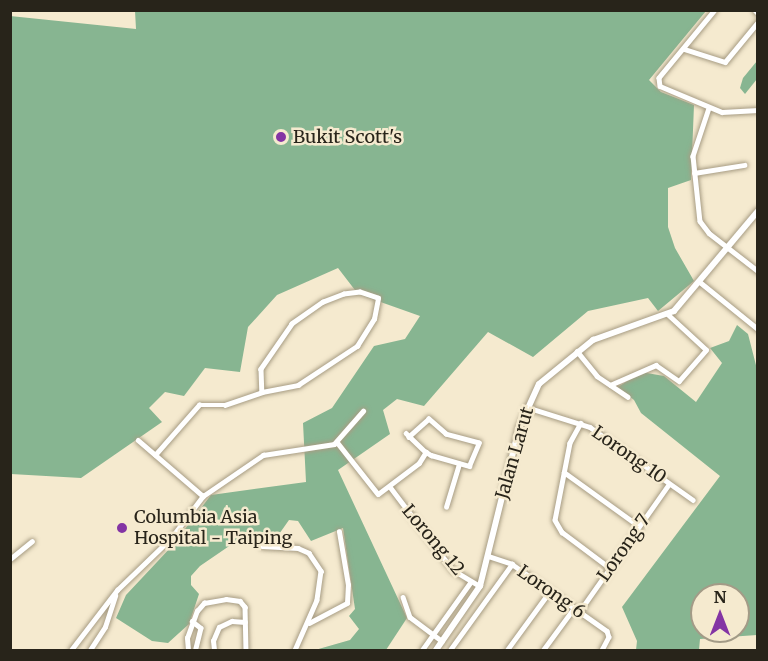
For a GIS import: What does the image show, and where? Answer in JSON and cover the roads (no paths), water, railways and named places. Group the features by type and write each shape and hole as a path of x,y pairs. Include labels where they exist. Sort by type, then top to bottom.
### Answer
{"main road":[{"name":"Jalan Larut","path":"436,651 480,586 526,407 546,375 577,351 606,333 668,315 700,282 758,211"}],"street":[{"path":"715,10 659,78 660,86 709,108 731,114 758,110"},
{"path":"684,49 725,62 758,22"},
{"path":"709,108 694,151 694,172 702,227 758,271"},
{"path":"694,172 744,165"},
{"path":"700,282 758,329"},
{"path":"155,455 199,405 225,405 262,392 298,385 361,343 374,319 378,298 360,292 344,294 323,302 292,324 261,369 262,392"},
{"path":"610,385 656,364 679,381 706,350 668,315"},
{"path":"577,351 591,369 628,397"},
{"name":"Lorong 10","path":"526,407 581,423 693,501"},
{"path":"71,651 117,590 171,538 203,496 263,455 337,442 352,419 363,411"},
{"path":"428,418 446,434 478,442 472,465 459,464 426,452 408,435 428,418"},
{"path":"581,423 570,443 554,512 558,526 610,568"},
{"path":"138,440 203,496"},
{"path":"337,442 378,494 390,488 419,463 426,452"},
{"path":"446,507 459,464"},
{"path":"564,472 639,526"},
{"name":"Lorong 7","path":"543,651 610,568 669,484"},
{"name":"Lorong 12","path":"390,488 453,570 470,583 480,586"},
{"path":"309,623 347,603 348,585 339,532"},
{"path":"10,559 32,542"},
{"path":"262,546 298,548 315,560 321,582 309,623 295,651"},
{"name":"Lorong 6","path":"488,556 512,564 609,637 602,651"},
{"path":"450,651 512,564"},
{"path":"422,651 470,583"},
{"path":"90,651 105,627 117,590"},
{"path":"507,651 550,591"},
{"path":"403,597 410,616 442,641"},
{"path":"188,651 192,621 204,603 226,599 240,601 245,607 246,651"},
{"path":"192,621 201,628 196,648"},
{"path":"214,651 213,641 219,627 232,621 245,622"}],"place":[{"name":"Bukit Scott's","path":"281,137"},
{"name":"Columbia Asia Hospital - Taiping","path":"122,528"}]}
